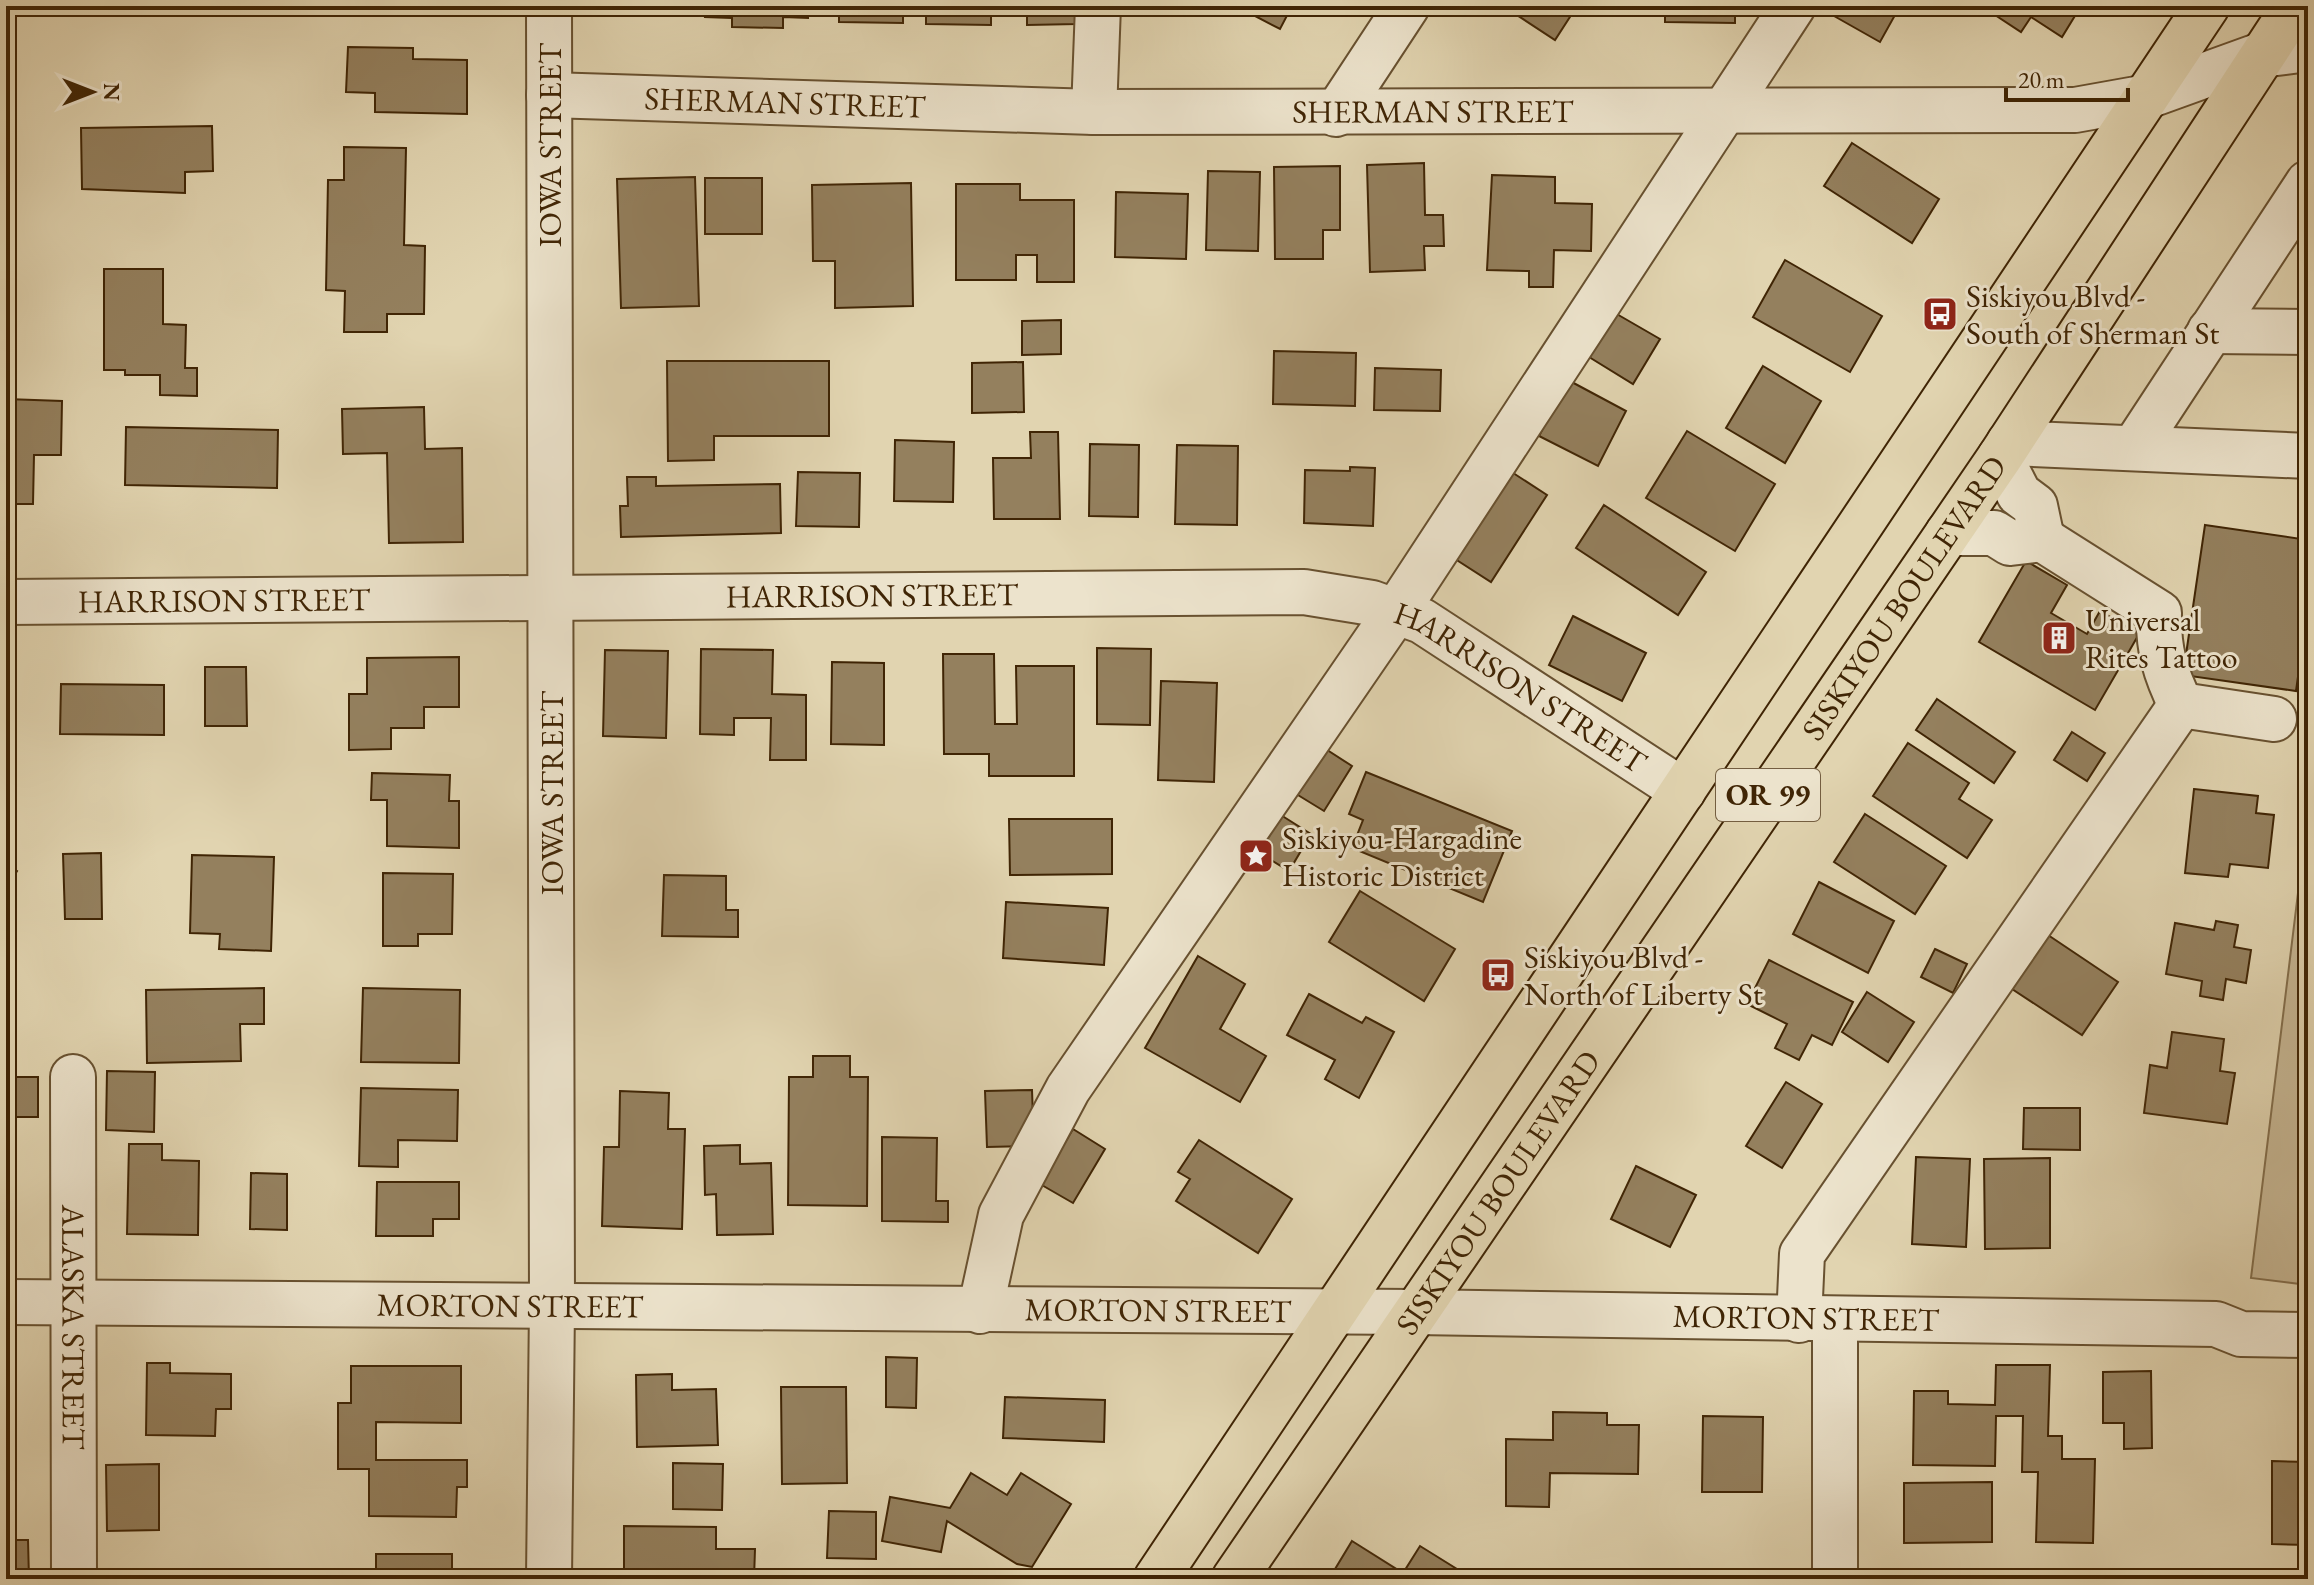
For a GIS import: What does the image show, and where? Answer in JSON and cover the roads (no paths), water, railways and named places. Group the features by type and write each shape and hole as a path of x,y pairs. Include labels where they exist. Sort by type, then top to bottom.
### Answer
{"main road":[{"name":"SISKIYOU BOULEVARD","path":"1156,1579 2142,98 2207,6"},
{"name":"SISKIYOU BOULEVARD","path":"1234,1579 2004,450 2295,6"}],"street":[{"name":"IOWA STREET","path":"549,6 552,597 549,1579"},
{"path":"1094,112 1098,6"},
{"path":"1336,114 1407,6"},
{"path":"980,1311 1001,1215 1068,1089 1397,610 1793,6"},
{"name":"SHERMAN STREET","path":"549,95 1094,112 1336,114 2075,110 2142,98 2261,55 2308,49"},
{"path":"2134,448 2210,331 2289,240 2308,183"},
{"path":"2210,331 2308,332"},
{"path":"2042,539 2035,506 2019,494 2004,450 2134,448 2308,456"},
{"path":"1948,533 1994,533 2010,543 2042,539 2159,613 2159,641 2164,671 2181,705"},
{"name":"HARRISON STREET","path":"6,602 1304,592 1397,610 1422,621 1683,791"},
{"path":"2181,705 2274,719"},
{"path":"1835,1579 1817,1320 1802,1254 2181,705"},
{"name":"ALASKA STREET","path":"73,1077 74,1579"},
{"name":"MORTON STREET","path":"6,1302 1415,1312 2216,1324 2241,1334 2308,1335"}],"place":[{"name":"Siskiyou Blvd - South of Sherman St","path":"1940,314"},
{"name":"Universal Rites Tattoo","path":"2059,638"},
{"name":"Siskiyou-Hargadine Historic District","path":"1256,856"},
{"name":"Siskiyou Blvd - North of Liberty St","path":"1498,975"}]}
